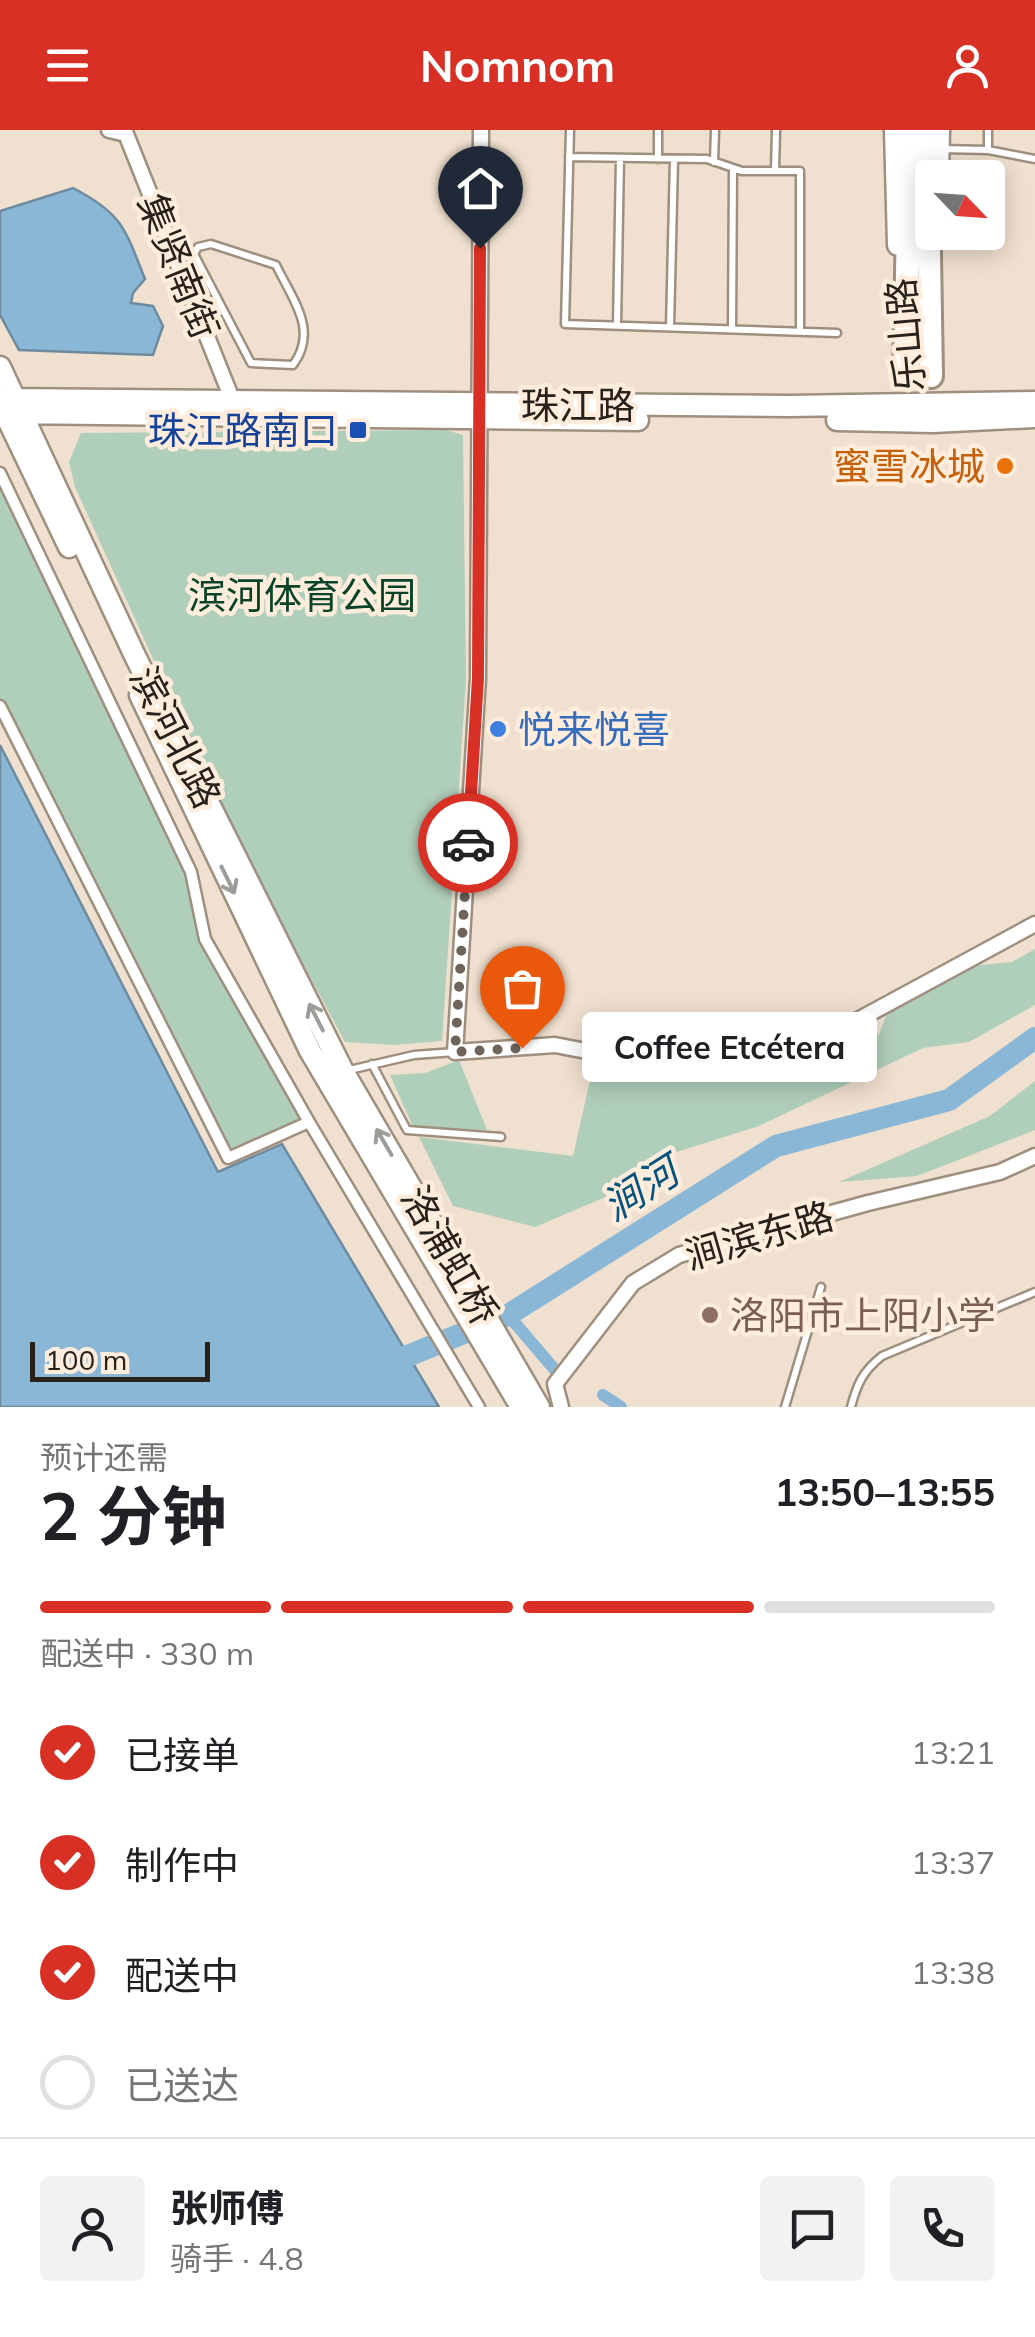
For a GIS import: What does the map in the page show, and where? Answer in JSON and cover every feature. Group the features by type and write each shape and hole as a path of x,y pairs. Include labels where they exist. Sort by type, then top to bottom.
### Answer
{"main road":[{"name":"乐山路","path":"894,130 904,370 922,413"},
{"path":"910,130 930,154 932,376"},
{"path":"904,370 930,154"},
{"name":"乐山路","path":"922,413 932,376 936,250"},
{"name":"滨河北路","path":"0,367 8,405 135,656 334,1075 354,1109"},
{"name":"珠江路","path":"922,413 1035,402"},
{"name":"珠江路","path":"8,405 922,413 1035,418"},
{"name":"洛浦虹桥","path":"354,1109 521,1407"},
{"name":"洛浦虹桥","path":"354,1109 540,1407"}],"street":[{"name":"集贤南街","path":"109,130 126,134 235,407"},
{"path":"481,130 478,678 455,1052 555,1045 643,1062 755,1054 856,1021 1035,924"},
{"path":"0,474 190,872 205,939 479,1407"},
{"path":"0,706 228,1158 309,1122"},
{"name":"涧滨东路","path":"561,1407 555,1384 633,1283 679,1255 1000,1172 1035,1156"}],"lane":[{"path":"570,130 565,324 837,333"},
{"path":"658,130 658,159"},
{"path":"714,130 714,162"},
{"path":"775,171 776,130"},
{"path":"988,130 988,150"},
{"path":"930,154 988,150 1035,160"},
{"path":"569,157 674,159 714,162 732,168 800,171 800,331"},
{"path":"617,325 620,158"},
{"path":"670,327 674,159"},
{"path":"732,168 732,329"},
{"path":"178,258 211,244 276,265 306,328 300,354 292,365 251,363 194,254"},
{"path":"334,1075 414,1055 455,1052"},
{"path":"372,1064 407,1130 501,1137"},
{"path":"784,1407 820,1287"},
{"path":"851,1407 856,1386 866,1369 882,1356 1035,1292"}],"green space":[{"name":"滨河体育公园","path":"446,430 463,435 466,680 442,1041 394,1045 345,1042 229,826 75,487 69,462 81,433"},
{"path":"0,473 191,872 205,939 309,1122 228,1158 0,706"},
{"path":"1035,949 1035,1005 969,1042 923,1048 759,1126 648,1161 647,1171 607,1186 608,1196 535,1227 453,1206 419,1137 573,1156 593,1067 736,1067 856,1021 879,1035 887,1013 949,968 1012,962"},
{"path":"459,1060 487,1130 413,1127 390,1075 425,1073"},
{"path":"1035,1081 1035,1130 917,1176 839,1182 990,1116"}],"water":[{"path":"73,188 103,206 127,235 145,279 133,293 131,303 153,306 163,326 153,355 19,350 0,315 0,211"},
{"path":"0,745 218,1172 282,1144 439,1407 0,1407"}],"waterway":[{"name":"涧河","path":"383,1366 508,1315 776,1146 949,1100 1035,1038"},
{"path":"508,1315 555,1370"},
{"path":"603,1395 621,1407"}],"way so far":[{"path":"468,843 455,1052 522,1048"}],"place":[{"name":"珠江路南口","path":"358,430"},
{"name":"蜜雪冰城","path":"1005,466"},
{"name":"悦来悦喜","path":"498,729"},
{"name":"Coffee Etcétera","path":"522,1048"},
{"name":"洛阳市上阳小学","path":"710,1315"}],"route":[{"path":"468,843 478,678 480,248"}]}
